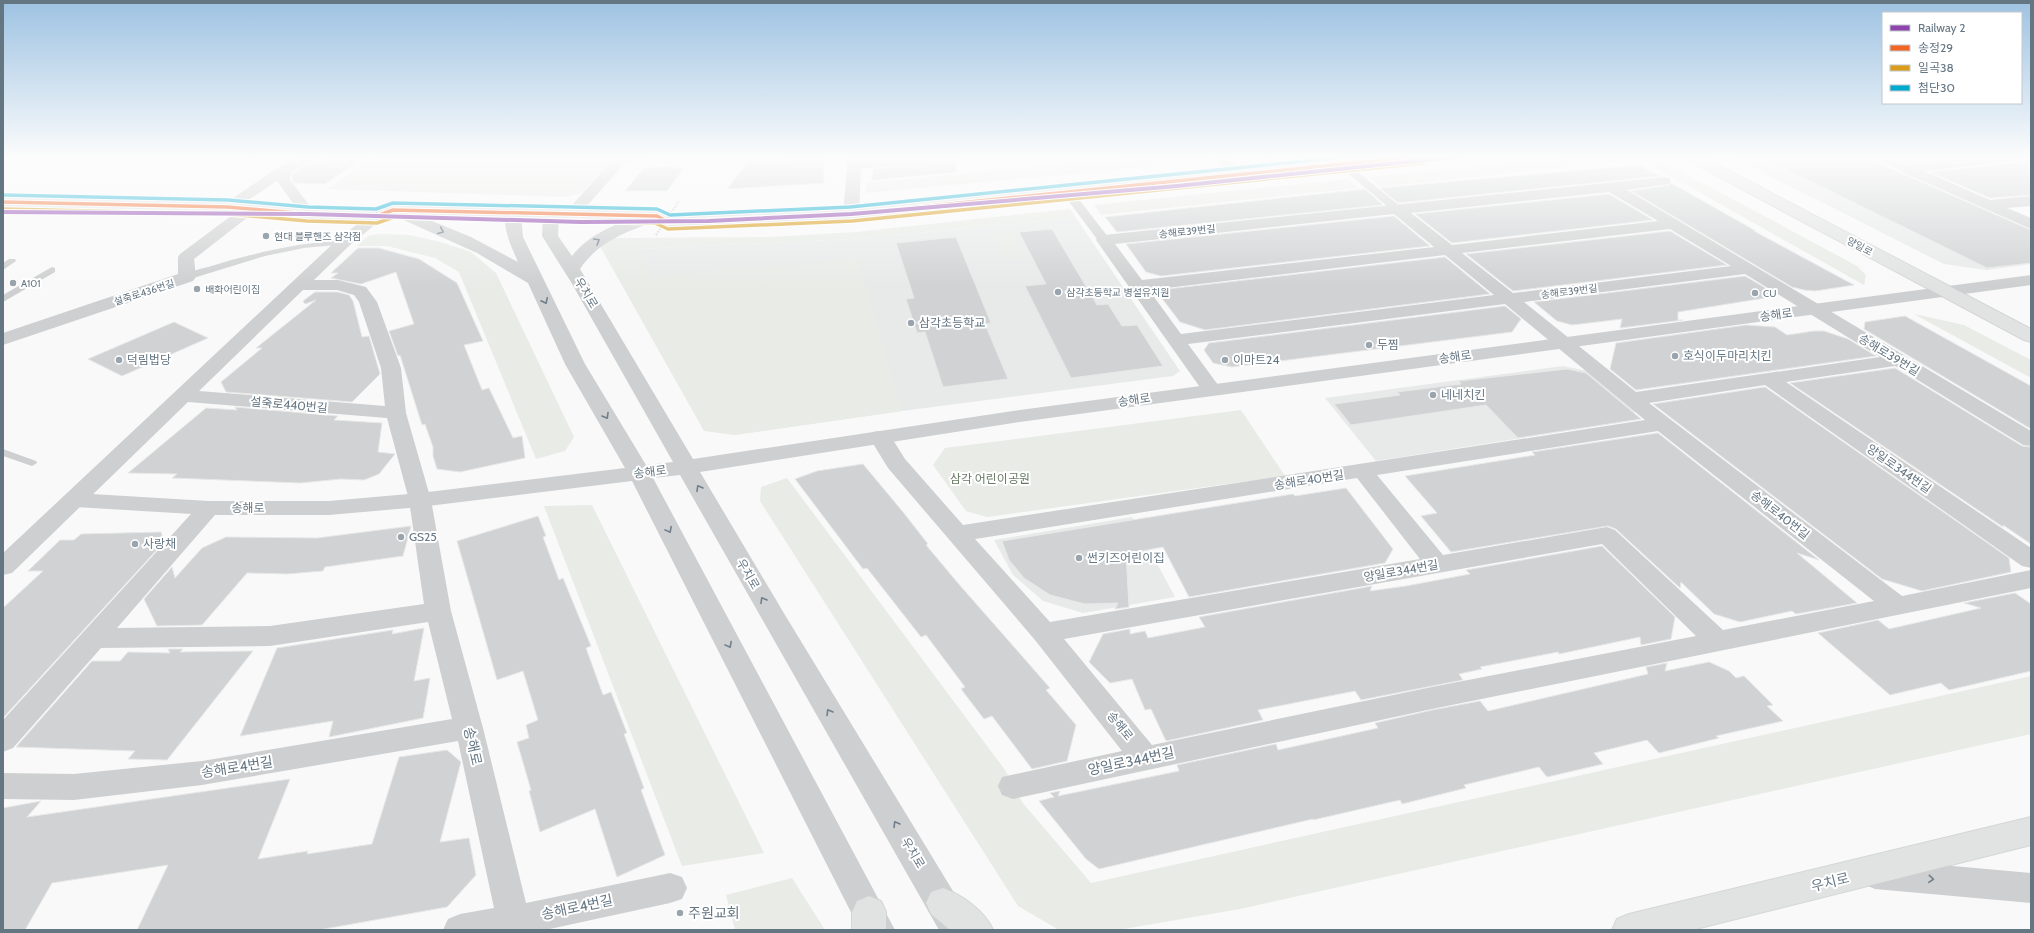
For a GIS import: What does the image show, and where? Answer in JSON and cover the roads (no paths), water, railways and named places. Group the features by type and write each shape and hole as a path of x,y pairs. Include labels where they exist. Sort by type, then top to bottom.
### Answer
{"main road":[{"path":"3,202 228,206 252,207 308,214 385,213 657,216 668,222 851,214 987,200"},
{"name":"양일로","path":"1774,200 2031,336"},
{"name":"우치로","path":"1628,930 2031,831"},
{"path":"950,916 976,930"}],"street":[{"path":"228,206 238,200"},
{"path":"297,200 308,214"},
{"path":"561,215 578,200"},
{"path":"851,214 852,200"},
{"path":"1073,200 1177,340 1211,389"},
{"path":"1385,200 1449,249 1508,299 1564,343"},
{"name":"송해로39번길","path":"1104,240 1489,200"},
{"name":"송해로39번길","path":"1633,200 1896,360 2031,440"},
{"path":"1974,200 2031,224"},
{"path":"1988,206 2031,201"},
{"name":"설죽로436번길","path":"3,339 187,277 186,257 252,207"},
{"path":"3,567 344,242 385,213 485,250 512,263 535,281"},
{"path":"513,214 515,237 575,364 639,473 872,924"},
{"name":"우치로","path":"561,215 550,236 571,269 776,622 950,916"},
{"path":"571,269 579,255 594,242 657,216"},
{"path":"1137,286 1673,224"},
{"name":"송해로39번길","path":"1177,340 1748,269"},
{"name":"송해로","path":"75,500 209,508 329,508 420,500 687,467 880,437 1211,389 2031,280"},
{"path":"299,285 338,285 360,292 368,302 391,368 396,413 420,500"},
{"name":"송해로40번길","path":"1564,343 1662,424 1898,606"},
{"path":"1632,400 1767,378 1896,360"},
{"name":"양일로344번길","path":"1767,378 2031,560"},
{"name":"설죽로440번길","path":"182,396 396,413"},
{"name":"송해로40번길","path":"956,534 1363,472 1662,424"},
{"name":"송해로","path":"880,437 896,463 956,534 1044,633 1145,758"},
{"path":"1363,472 1437,564"},
{"name":"송해로","path":"420,500 438,611 469,728 514,921"},
{"path":"3,740 209,508"},
{"name":"양일로344번길","path":"1044,633 1607,535 1718,641"},
{"name":"양일로344번길","path":"1013,786 1718,641 2031,580"},
{"path":"94,638 270,636 438,611"},
{"name":"송해로4번길","path":"3,786 74,787 202,773 469,728"},
{"path":"1864,873 2031,888"},
{"name":"송해로4번길","path":"460,930 514,921 670,888"}],"lane":[{"path":"187,277 290,247 315,243 344,242"},
{"path":"3,267 12,262"},
{"path":"3,299 52,270"},
{"path":"3,452 32,463"}],"rail line":[{"name":"2","path":"3,212 308,214 581,222 708,221 851,214 1019,200"}],"place":[{"name":"현대 블루핸즈 삼각점","path":"266,236"},
{"name":"A101","path":"13,283"},
{"name":"배화어린이집","path":"197,289"},
{"name":"삼각초등학교 병설유치원","path":"1058,292"},
{"name":"CU","path":"1755,293"},
{"name":"삼각초등학교","path":"911,323"},
{"name":"두찜","path":"1369,345"},
{"name":"호식이두마리치킨","path":"1675,356"},
{"name":"덕림법당","path":"119,360"},
{"name":"이마트24","path":"1225,360"},
{"name":"네네치킨","path":"1433,395"},
{"name":"GS25","path":"401,537"},
{"name":"사랑채","path":"135,544"},
{"name":"썬키즈어린이집","path":"1079,558"},
{"name":"주원교회","path":"680,913"}],"park label":[{"name":"삼각 어린이공원","path":"990,479"}]}
